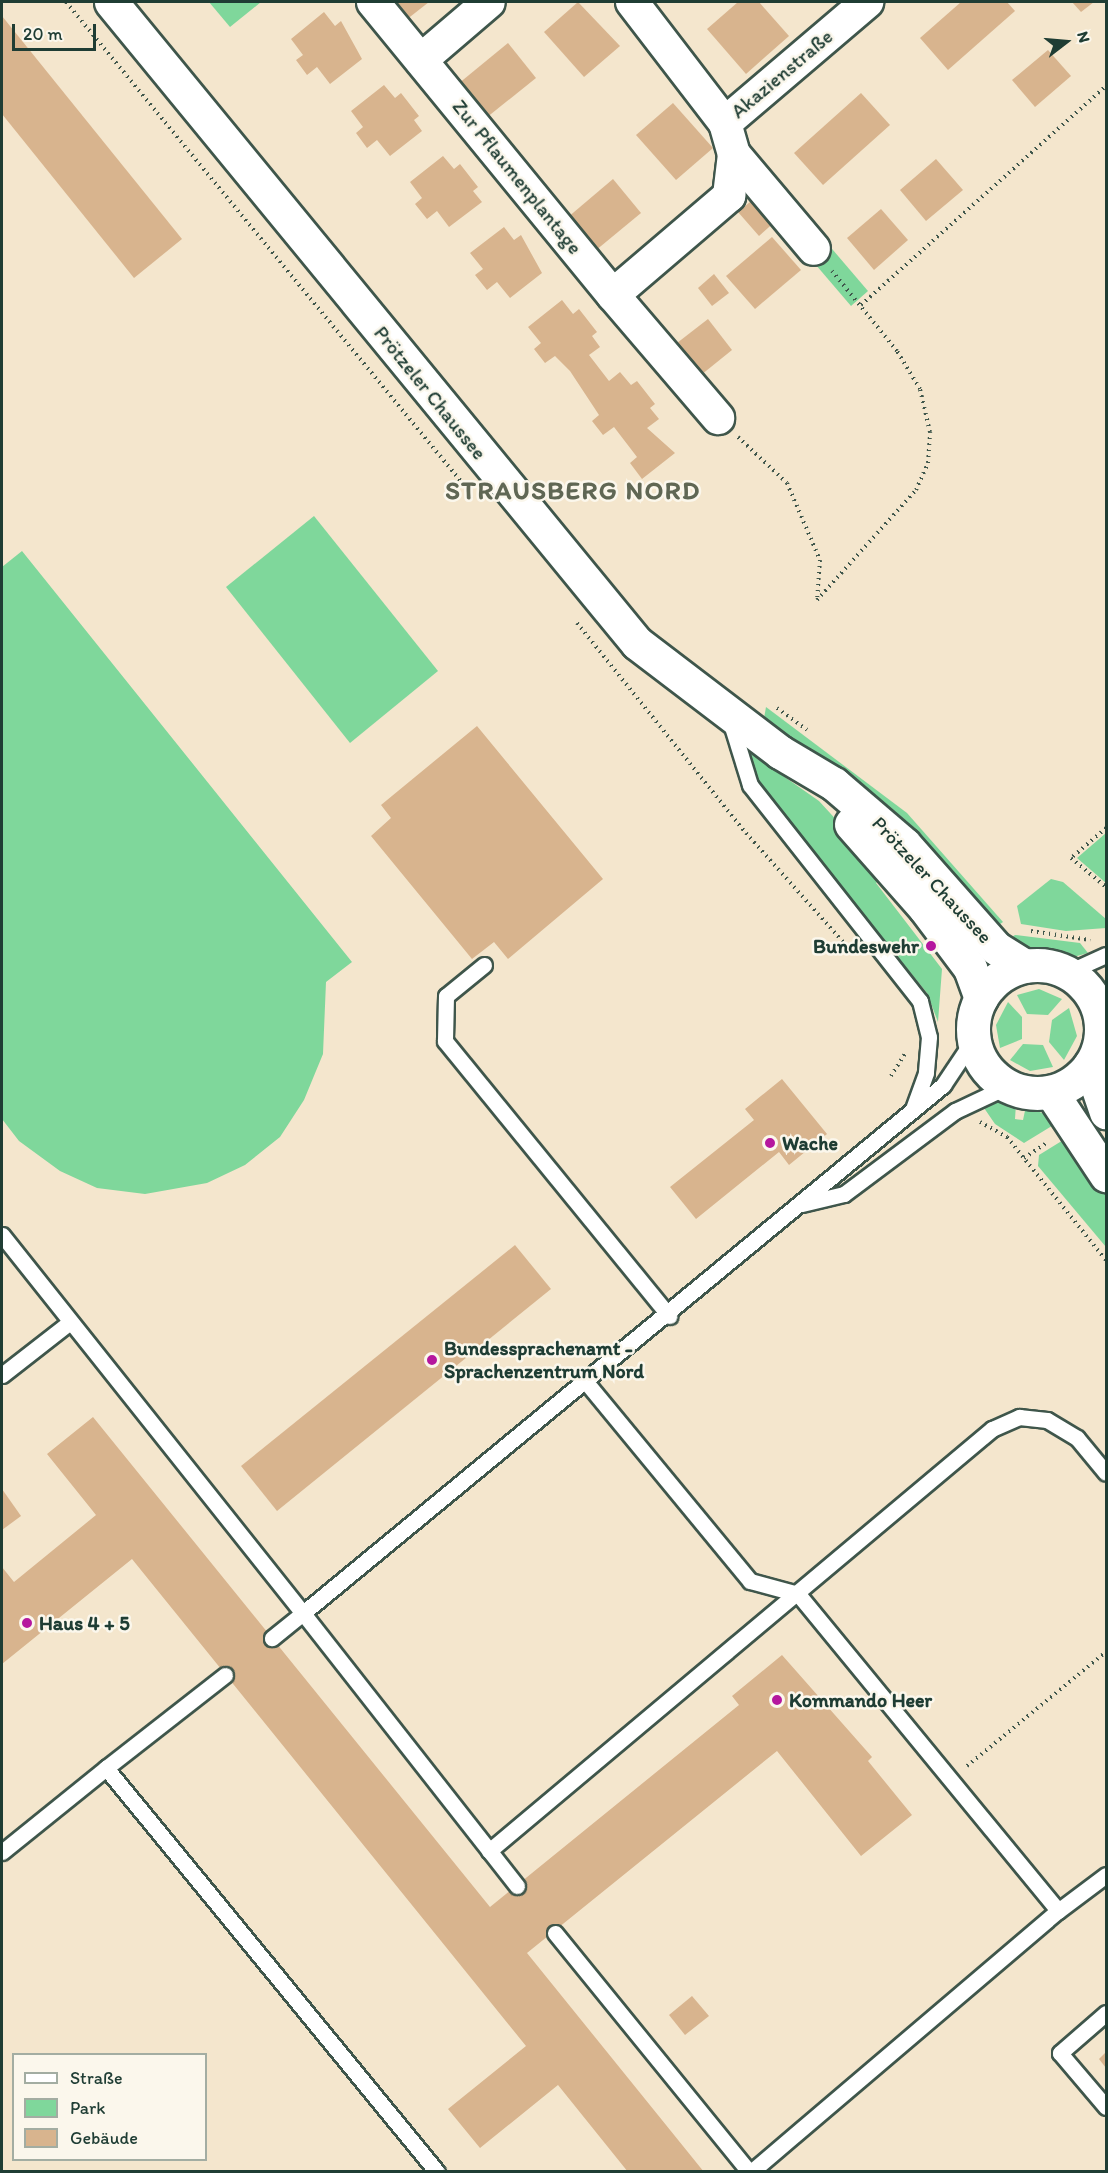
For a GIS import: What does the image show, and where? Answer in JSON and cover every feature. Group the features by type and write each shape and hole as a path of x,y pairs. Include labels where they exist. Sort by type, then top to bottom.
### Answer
{"main road":[{"name":"Prötzeler Chaussee","path":"111,2 637,643 780,752 834,784 863,808 904,843 989,941 1025,966 1066,973"},
{"name":"Prötzeler Chaussee","path":"780,752 918,899 970,968 981,999 974,1040"},
{"path":"981,999 997,978 1025,966"},
{"path":"974,1040 984,1067 1005,1087 1051,1092 1069,1085 1090,1065 1100,1038 1102,1004 1083,985 1066,973"},
{"path":"1090,1065 1107,1112"},
{"path":"1051,1092 1107,1175"}],"street":[{"name":"Zur Pflaumenplantage","path":"373,2 718,418"},
{"path":"421,60 489,2"},
{"name":"Akazienstraße","path":"632,2 725,123 734,154 814,249"},
{"name":"Akazienstraße","path":"725,123 867,2"},
{"path":"613,294 729,196 734,154"}],"lane":[{"path":"728,714 750,785 920,1001 928,1050 913,1108"},
{"path":"1066,973 1105,956"},
{"path":"484,965 446,996 445,1041 669,1316"},
{"path":"272,1638 669,1316 956,1072 974,1040"},
{"path":"799,1205 844,1194 955,1111 1005,1087"},
{"path":"2,1235 517,1886"},
{"path":"2,1375 70,1322"},
{"path":"586,1382 750,1581 798,1594 1058,1911"},
{"path":"489,1851 992,1429 1019,1417 1047,1420 1077,1438 1107,1473"},
{"path":"2,1852 225,1675"},
{"path":"106,1768 437,2172"},
{"path":"555,1933 750,2172 1058,1911 1107,1875"},
{"path":"1107,2013 1060,2053 1107,2108"}],"path":[{"path":"66,2 470,492"},
{"path":"861,305 1107,86"},
{"path":"718,418 787,483 820,560 817,600 916,490 928,463 930,432 920,389 853,295"},
{"path":"575,620 746,833 845,945"},
{"path":"775,706 813,734"},
{"path":"1107,828 1071,858 1107,888"},
{"path":"1022,929 1087,936 1105,956"},
{"path":"891,1076 910,1046 928,1050"},
{"path":"950,1779 1107,1652"}],"green space":[{"path":"209,2 261,2 230,27"},
{"path":"774,181 868,291 851,306 757,196"},
{"path":"314,516 438,671 350,743 226,587"},
{"path":"22,551 352,962 326,982 323,1054 304,1100 280,1137 245,1165 207,1183 145,1194 97,1188 60,1171 19,1141 2,1119 2,567"},
{"path":"766,707 907,813 1003,922 991,930 763,724"},
{"path":"749,752 819,801 886,874 876,883 942,969 938,1022 927,993 770,800 754,774"},
{"path":"1106,833 1106,883 1077,858"},
{"path":"1051,879 1063,882 1106,919 1106,928 1066,931 1021,924 1017,906"},
{"path":"1015,935 1080,943 1088,953 1066,959 1031,954 1005,942"},
{"path":"1039,989 1062,999 1048,1015 1027,1014 1017,995"},
{"path":"1008,1002 1022,1017 1022,1039 1000,1048 996,1025"},
{"path":"1069,1008 1077,1036 1064,1060 1049,1042 1052,1020"},
{"path":"1023,1044 1043,1045 1053,1067 1030,1071 1010,1060"},
{"path":"999,1102 1016,1104 1015,1119 1023,1120 1026,1106 1060,1121 1024,1143 995,1124 982,1105"},
{"path":"1073,1134 1106,1190 1106,1247 1038,1166 1039,1155"}],"building":[{"path":"392,2 429,2 406,20"},
{"path":"578,2 620,46 584,77 544,32"},
{"path":"738,2 759,2 789,36 746,74 707,29"},
{"path":"961,2 1007,2 1015,11 948,70 920,38"},
{"path":"1072,2 1094,2 1081,12"},
{"path":"324,12 335,26 341,21 362,59 330,84 317,67 307,75 296,60 303,55 291,39"},
{"path":"2,16 182,239 134,278 2,114"},
{"path":"508,43 536,78 486,118 458,84"},
{"path":"1048,50 1071,76 1035,107 1012,80"},
{"path":"384,85 395,98 401,93 419,116 414,120 422,131 390,156 377,140 367,148 356,133 363,127 351,111"},
{"path":"861,93 890,125 823,185 794,153"},
{"path":"673,103 713,148 676,180 636,135"},
{"path":"443,156 454,169 460,164 478,187 473,191 482,202 449,227 437,211 427,219 415,204 422,198 410,182"},
{"path":"936,159 963,190 926,221 900,190"},
{"path":"613,179 641,213 595,251 567,218"},
{"path":"756,197 777,220 759,236 738,212"},
{"path":"881,209 908,240 874,270 847,238"},
{"path":"504,227 514,240 521,235 542,273 510,298 497,282 487,290 475,275 483,269 470,253"},
{"path":"772,237 801,270 755,309 726,276"},
{"path":"714,274 729,293 712,306 698,288"},
{"path":"562,300 573,314 579,309 597,332 592,336 600,347 589,355 609,381 620,372 631,385 637,381 655,404 650,408 659,419 647,428 675,453 642,479 630,463 637,457 614,427 603,435 592,421 599,415 570,371 555,356 545,363 534,349 541,343 528,327"},
{"path":"708,319 732,350 701,375 677,343"},
{"path":"477,726 603,879 508,959 494,942 472,959 371,836 391,818 381,805"},
{"name":"Wache","path":"782,1079 827,1134 789,1165 779,1152 696,1219 670,1187 754,1120 745,1109"},
{"name":"Bundessprachenamt - Sprachenzentrum Nord","path":"515,1245 551,1289 277,1511 241,1466"},
{"name":"Kommando Heer","path":"93,1417 490,1907 739,1705 732,1696 782,1655 872,1757 868,1761 912,1815 861,1856 777,1751 527,1953 704,2172 628,2172 558,2085 480,2148 448,2109 526,2046 132,1559 2,1664 2,1567 14,1582 96,1515 47,1454"},
{"path":"2,1489 21,1516 2,1530"},
{"path":"692,1996 709,2016 685,2035 669,2015"},
{"path":"1106,2052 1106,2068 1099,2059"}],"place":[{"name":"Bundeswehr","path":"931,946"},
{"name":"Wache","path":"770,1143"},
{"name":"Bundessprachenamt - Sprachenzentrum Nord","path":"432,1360"},
{"name":"Haus 4 + 5","path":"27,1623"},
{"name":"Kommando Heer","path":"777,1700"}],"district":[{"name":"STRAUSBERG NORD","path":"573,491"}]}
